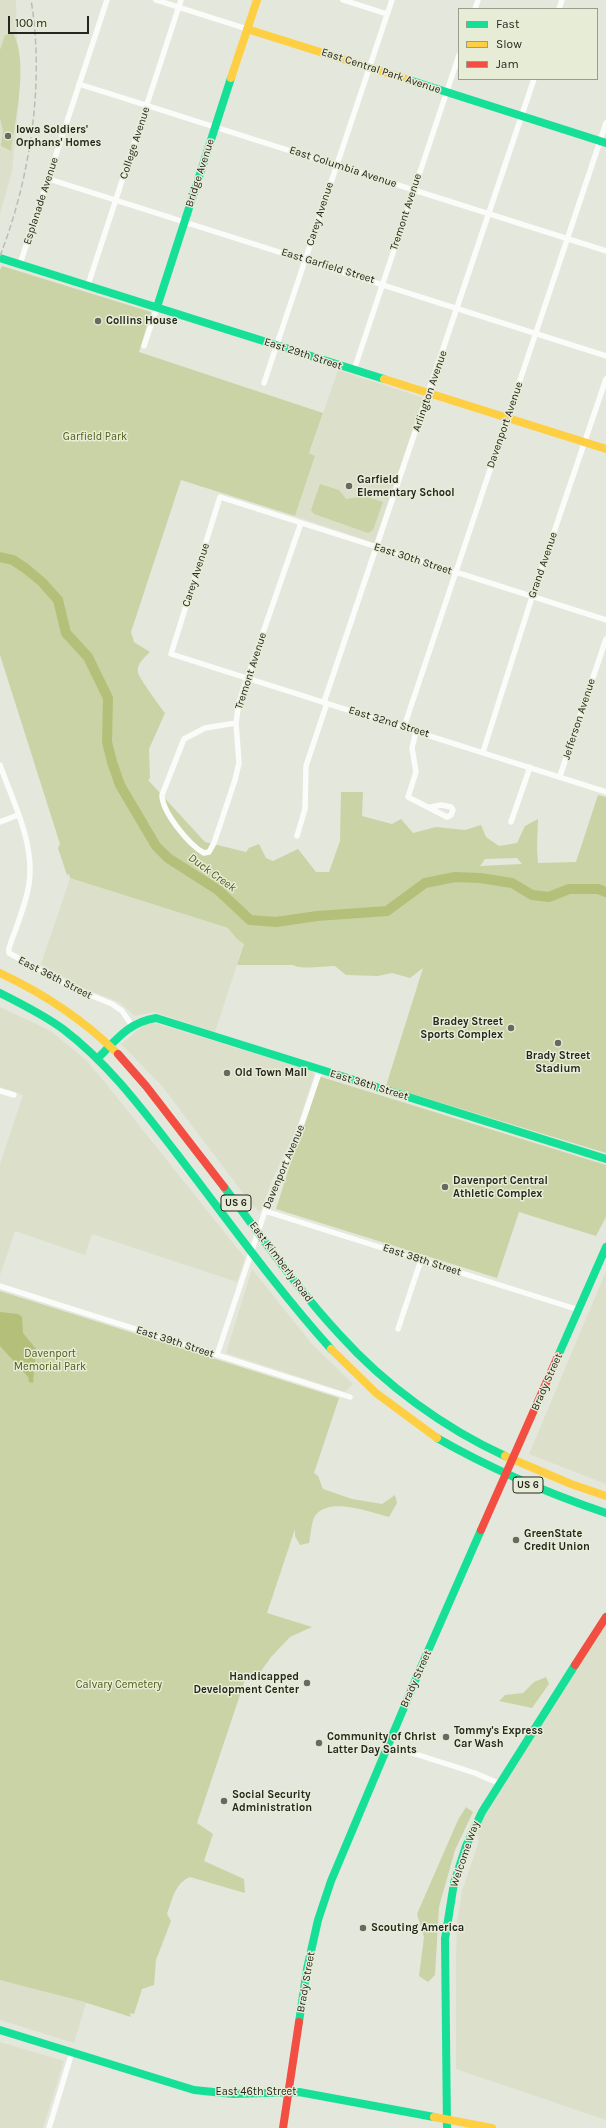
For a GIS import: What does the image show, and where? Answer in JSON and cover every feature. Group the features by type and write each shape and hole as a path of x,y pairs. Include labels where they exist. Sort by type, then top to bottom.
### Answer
{"main road":[{"name":"Bridge Avenue","path":"156,307 257,0"},
{"name":"East Central Park Avenue","path":"247,29 603,142"},
{"name":"East 29th Street","path":"0,258 606,449"},
{"name":"East Kimberly Road","path":"0,973 59,1003 111,1046 147,1086 305,1295 348,1345 380,1375 420,1406 465,1435 513,1460 547,1475 606,1496"},
{"name":"East Kimberly Road","path":"0,993 44,1015 78,1040 115,1075 328,1346 348,1368 389,1405 431,1435 506,1476 538,1490 606,1513"},
{"name":"East 36th Street","path":"98,1058 131,1024 145,1018 156,1018 606,1159"},
{"name":"Brady Street","path":"283,2128 290,2092 304,1989 312,1944 322,1905 344,1845 387,1745 606,1247"},
{"name":"Welcome Way","path":"447,2128 445,1967 446,1917 453,1884 477,1818 498,1783 606,1617"},
{"name":"East 46th Street","path":"0,2030 194,2090 233,2094 290,2092 316,2094 492,2128"}],"street":[{"name":"Esplanade Avenue","path":"20,264 107,0"},
{"name":"East Central Park Avenue","path":"156,0 247,29"},
{"name":"College Avenue","path":"88,286 181,0"},
{"path":"343,0 387,14"},
{"name":"Carey Avenue","path":"264,383 392,0"},
{"name":"Tremont Avenue","path":"354,370 384,284 413,190 458,58"},
{"name":"Arlington Avenue","path":"297,836 305,809 306,766 325,702 376,547 490,214 534,80"},
{"name":"East Columbia Avenue","path":"79,84 606,251"},
{"name":"Davenport Avenue","path":"404,727 507,418 603,142 606,123"},
{"name":"East Garfield Street","path":"49,179 384,284 606,356"},
{"name":"Bridge Avenue","path":"144,346 156,307"},
{"name":"Grand Avenue","path":"483,752 532,597 606,379"},
{"name":"Carey Avenue","path":"171,654 220,497"},
{"name":"East 30th Street","path":"220,497 606,620"},
{"name":"Tremont Avenue","path":"236,723 205,728 184,739 162,795 168,813 173,821 203,853 209,852 235,780 239,762 236,723 239,702 301,523"},
{"name":"Jefferson Avenue","path":"560,776 606,639"},
{"name":"East 32nd Street","path":"171,654 560,776 606,792"},
{"path":"416,731 412,748 416,772 408,797 431,807"},
{"name":"East 36th Street","path":"0,765 2,776 18,815 28,850 30,869 28,890 9,948 11,955 80,992 112,1004 122,1011 131,1024"},
{"path":"512,822 530,767"},
{"path":"0,822 18,815"},
{"name":"Davenport Avenue","path":"217,1355 265,1211 299,1132 320,1070"},
{"path":"0,1091 14,1095"},
{"name":"East 38th Street","path":"265,1211 579,1310"},
{"path":"398,1329 421,1260"},
{"name":"East 39th Street","path":"0,1286 350,1398"},
{"path":"387,1745 476,1773 498,1783"},
{"path":"49,2128 72,2052"}],"shaded area":[{"name":"Iowa Soldiers' Orphans' Homes","path":"0,0 16,0 19,101 12,171 0,214"},
{"name":"Garfield Elementary School","path":"338,370 424,398 374,543 295,516 315,456 309,454"},
{"path":"70,878 247,934 215,1032 154,1012 135,1016 119,1002 85,989 41,964"},
{"path":"0,1007 51,1031 86,1060 245,1258 237,1282 92,1234 85,1255 15,1231 0,1275 0,1164 23,1095 0,1087"},
{"path":"155,1023 312,1071 314,1075 296,1130 273,1178 260,1212 252,1205 162,1086 121,1044 145,1024"},
{"path":"252,1269 312,1344 353,1384 345,1392 226,1353"},
{"path":"606,1271 606,1484 529,1454"},
{"path":"0,1312 18,1314 22,1317 23,1333 36,1349 33,1383 29,1382 28,1377 0,1346"},
{"path":"606,1617 606,2120 456,2069 456,1959 457,1924 462,1891 478,1844 477,1818"},
{"path":"0,1973 87,2000 74,2043 0,2020"},
{"path":"0,2042 64,2061 43,2128 0,2128"}],"green space":[{"path":"13,33 18,45 20,59 20,91 11,151 1,146 3,131 0,118 0,50 5,35"},
{"name":"Garfield Park","path":"2,266 151,312 139,352 323,413 309,453 315,456 295,516 181,480 131,632 134,642 150,652 139,664 138,673 146,687 165,713 149,749 150,778 148,780 205,842 246,852 249,848 259,844 266,858 273,861 298,849 316,872 329,872 340,841 341,792 363,792 362,816 392,824 401,819 413,833 436,827 465,830 481,825 486,837 499,846 517,843 525,826 538,819 538,863 576,862 598,795 606,797 606,1153 386,1086 423,968 410,978 392,973 378,976 346,975 335,966 307,968 293,965 237,965 244,944 237,939 228,928 70,878 69,874 67,875 58,848 60,844 0,655 0,270","holes":["517,858 522,864 480,866 485,859"]},
{"path":"320,484 339,490 346,499 364,496 383,502 373,530 368,533 314,514 311,510"},
{"name":"Davenport Central Athletic Complex","path":"318,1076 606,1165 606,1217 596,1236 519,1212 497,1278 276,1209"},
{"name":"Calvary Cemetery","path":"0,1291 339,1398 314,1473 318,1476 323,1489 352,1499 382,1504 395,1495 397,1503 389,1517 350,1507 329,1507 321,1510 315,1516 309,1543 300,1545 295,1536 295,1529 267,1613 312,1627 290,1637 271,1657 259,1674 246,1677 197,1823 213,1834 204,1861 244,1879 245,1893 190,1877 181,1883 175,1892 167,1914 171,1921 156,1960 154,1985 142,1989 134,2014 130,2013 131,2017 81,2001 0,1980"},
{"path":"546,1677 549,1684 532,1708 499,1701 505,1695 523,1693 534,1682"},
{"path":"466,1807 473,1812 455,1850 439,1907 435,1975 428,1982 419,1976 424,1937 417,1914 458,1820"}],"waterway":[{"name":"Duck Creek","path":"0,557 13,560 25,568 42,582 58,600 66,633 88,657 108,698 107,742 120,785 156,846 168,858 218,890 250,920 276,922 317,916 387,911 425,883 455,877 480,878 512,883 532,895 549,897 569,889 598,889 606,892"}],"railway":[{"path":"0,256 11,226 19,195 27,163 32,130 36,64 35,31 31,0"}],"traffic: fast":[{"path":"157,307 231,78"},
{"path":"409,80 606,143"},
{"path":"0,258 384,379"},
{"path":"0,993 41,1014 63,1029 110,1072 151,1120 272,1278 331,1349"},
{"path":"98,1058 117,1038 138,1023 156,1018 606,1159"},
{"path":"224,1187 309,1300 340,1335 376,1371 416,1404 438,1419 482,1445 505,1456"},
{"path":"558,1356 606,1247"},
{"path":"437,1438 520,1480 606,1513"},
{"path":"299,2022 307,1969 318,1920 331,1881 421,1667 481,1530"},
{"path":"447,2128 445,1939 454,1883 466,1846 482,1812 575,1665"},
{"path":"0,2030 194,2090 233,2094 299,2092 434,2117"}],"traffic: slow":[{"path":"231,78 257,0"},
{"path":"247,29 409,80"},
{"path":"384,379 606,449"},
{"path":"0,973 17,981 63,1008 105,1041 118,1054"},
{"path":"331,1349 376,1393 437,1438"},
{"path":"505,1456 571,1484 606,1496"},
{"path":"434,2117 492,2128"}],"traffic: jam":[{"path":"118,1054 146,1086 224,1187"},
{"path":"481,1530 558,1356"},
{"path":"575,1665 606,1617"},
{"path":"283,2128 299,2022"}],"place":[{"name":"Iowa Soldiers' Orphans' Homes","path":"8,136"},
{"name":"Collins House","path":"98,321"},
{"name":"Garfield Elementary School","path":"349,486"},
{"name":"Bradey Street Sports Complex","path":"511,1028"},
{"name":"Brady Street Stadium","path":"558,1043"},
{"name":"Old Town Mall","path":"227,1073"},
{"name":"Davenport Central Athletic Complex","path":"445,1187"},
{"name":"GreenState Credit Union","path":"516,1540"},
{"name":"Handicapped Development Center","path":"307,1683"},
{"name":"Tommy's Express Car Wash","path":"446,1737"},
{"name":"Community of Christ Latter Day Saints","path":"319,1743"},
{"name":"Social Security Administration","path":"224,1801"},
{"name":"Scouting America","path":"363,1928"}],"park label":[{"name":"Davenport Memorial Park","path":"50,1360"}]}
